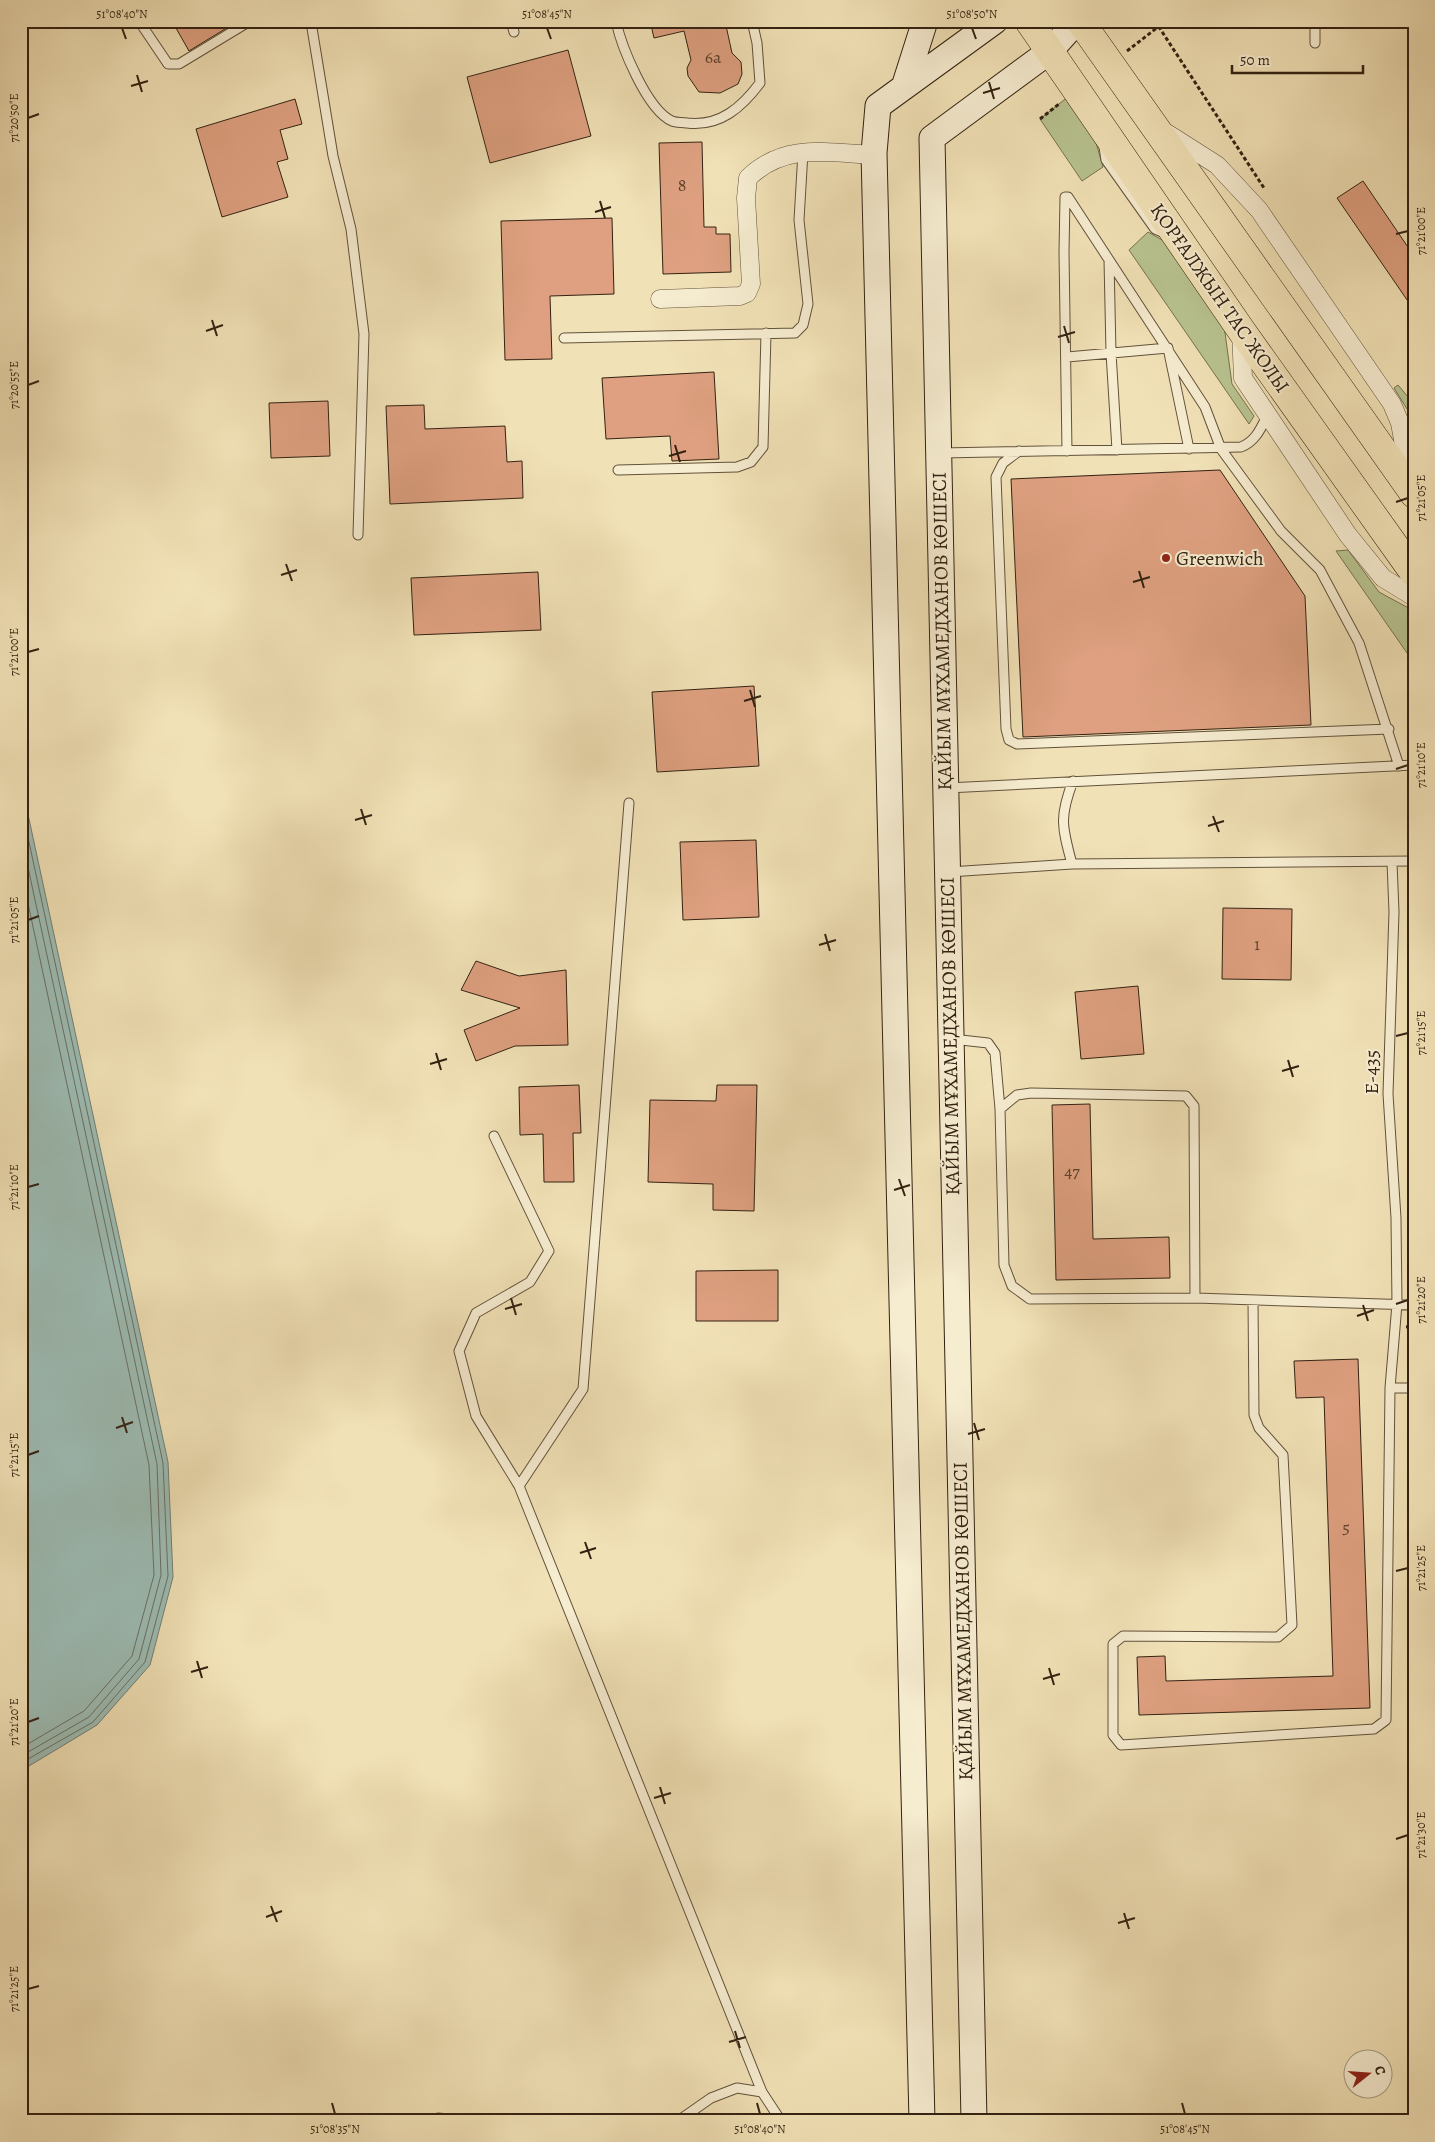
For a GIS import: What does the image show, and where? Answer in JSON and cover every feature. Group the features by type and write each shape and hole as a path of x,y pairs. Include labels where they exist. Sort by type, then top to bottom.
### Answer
{"main road":[{"path":"904,87 925,21"},
{"path":"922,2121 874,155 878,106 995,21"},
{"name":"ҚОРҒАЛЖЫН ТАС ЖОЛЫ","path":"1029,21 1241,330 1414,574"},
{"path":"1078,21 1414,494"},
{"name":"ҚАЙЫМ МҰХАМЕДХАНОВ КӨШЕСІ","path":"974,2121 946,872 932,138 1050,51 1078,21"}],"street":[{"path":"1152,123 1217,165 1258,210 1392,404 1400,423 1414,494"},
{"path":"660,300 740,296 747,293 751,284 746,198 748,178 760,167 780,157 803,152 874,155"},
{"path":"1241,330 1243,378 1348,535 1383,578 1414,597"}],"lane":[{"path":"139,21 168,64 179,64 250,21"},
{"path":"511,21 514,32"},
{"path":"616,21 632,69 656,108 672,121 698,124 722,119 745,102 760,83 757,43 752,21"},
{"path":"1315,21 1315,43"},
{"path":"313,22 333,156 351,229 364,334 358,535"},
{"path":"564,338 794,333 803,324 808,304 799,220 803,152"},
{"path":"1067,450 1065,197 1070,198 1205,407 1221,449 1281,531 1320,570 1360,643 1400,766"},
{"path":"1109,260 1111,353 1118,450"},
{"path":"618,470 736,467 751,462 763,447 766,333"},
{"path":"1067,357 1168,348"},
{"path":"1168,348 1189,449"},
{"path":"938,453 1221,449 1241,447 1250,443 1257,436 1268,414"},
{"path":"1019,451 1003,464 996,477 1006,729 1009,740 1017,744 1389,729"},
{"path":"945,788 1074,780 1414,765"},
{"path":"1072,864 1062,820 1064,802 1074,780"},
{"path":"519,1486 584,1389 629,803"},
{"path":"946,872 1072,864 1414,861"},
{"name":"Е-435","path":"1253,1300 1254,1415 1259,1428 1283,1455 1292,1625 1278,1637 1123,1636 1113,1644 1113,1736 1121,1745 1374,1729 1386,1720 1390,1388 1397,1304 1396,1218 1388,1094 1394,912 1392,862"},
{"path":"950,1039 988,1043 995,1053 1000,1109 1004,1266 1012,1286 1030,1299 1195,1298 1414,1305"},
{"path":"1000,1109 1017,1095 1024,1094 1186,1096 1194,1106 1195,1298"},
{"path":"494,1136 550,1251 530,1282 476,1313 459,1351 476,1416 519,1486 762,2092 780,2121"},
{"path":"1390,1388 1414,1388"},
{"path":"678,2121 711,2098 737,2088 762,2092"},
{"path":"426,2121 438,2118 468,2121"}],"path":[{"path":"1126,52 1158,27"},
{"path":"1040,119 1062,102"}],"green space":[{"path":"1069,96 1091,125 1103,167 1082,181 1040,119"},
{"path":"1148,232 1171,245 1223,318 1232,384 1254,416 1249,424 1129,250"},
{"path":"1398,385 1414,404 1414,426 1412,417 1394,388"},
{"path":"1348,550 1379,592 1414,611 1414,663 1336,551"}],"water":[{"path":"21,782 168,1462 173,1577 150,1665 97,1725 29,1766 21,1768"}],"building":[{"path":"172,21 238,21 189,51"},
{"path":"650,21 725,21 732,53 741,62 742,74 738,84 720,93 699,92 688,76 687,68 691,60 684,31 654,38"},
{"path":"568,50 591,136 490,163 467,77"},
{"path":"295,99 302,124 280,130 288,159 277,162 288,197 222,217 196,129"},
{"path":"702,142 704,227 716,227 716,234 730,234 731,272 663,274 659,143"},
{"path":"1363,181 1414,256 1414,310 1337,198"},
{"path":"612,218 614,294 550,296 552,359 505,360 501,221"},
{"path":"714,372 719,459 672,461 670,436 606,439 602,378"},
{"path":"328,401 330,456 271,458 269,403"},
{"path":"424,405 425,429 505,426 507,462 522,461 523,498 390,504 386,406"},
{"path":"1220,470 1305,596 1311,725 1023,737 1011,479"},
{"path":"538,572 541,630 414,635 411,578"},
{"path":"754,686 759,766 657,772 652,692"},
{"path":"756,840 759,917 683,920 680,842"},
{"path":"1223,908 1292,909 1291,980 1222,979"},
{"path":"476,961 519,976 566,970 568,1045 515,1046 476,1061 464,1030 520,1008 461,990"},
{"path":"1138,986 1144,1054 1081,1059 1075,992"},
{"path":"579,1085 581,1133 573,1133 574,1182 544,1182 543,1134 520,1135 519,1087"},
{"path":"717,1085 757,1085 754,1211 713,1210 713,1184 648,1182 650,1100 716,1101"},
{"path":"1090,1104 1093,1239 1169,1237 1170,1278 1056,1280 1052,1105"},
{"path":"778,1270 778,1321 696,1321 696,1271"},
{"path":"1358,1359 1370,1708 1139,1715 1137,1657 1165,1656 1166,1681 1333,1676 1324,1397 1296,1398 1294,1361"}],"place":[{"name":"Greenwich","path":"1166,558"}]}
